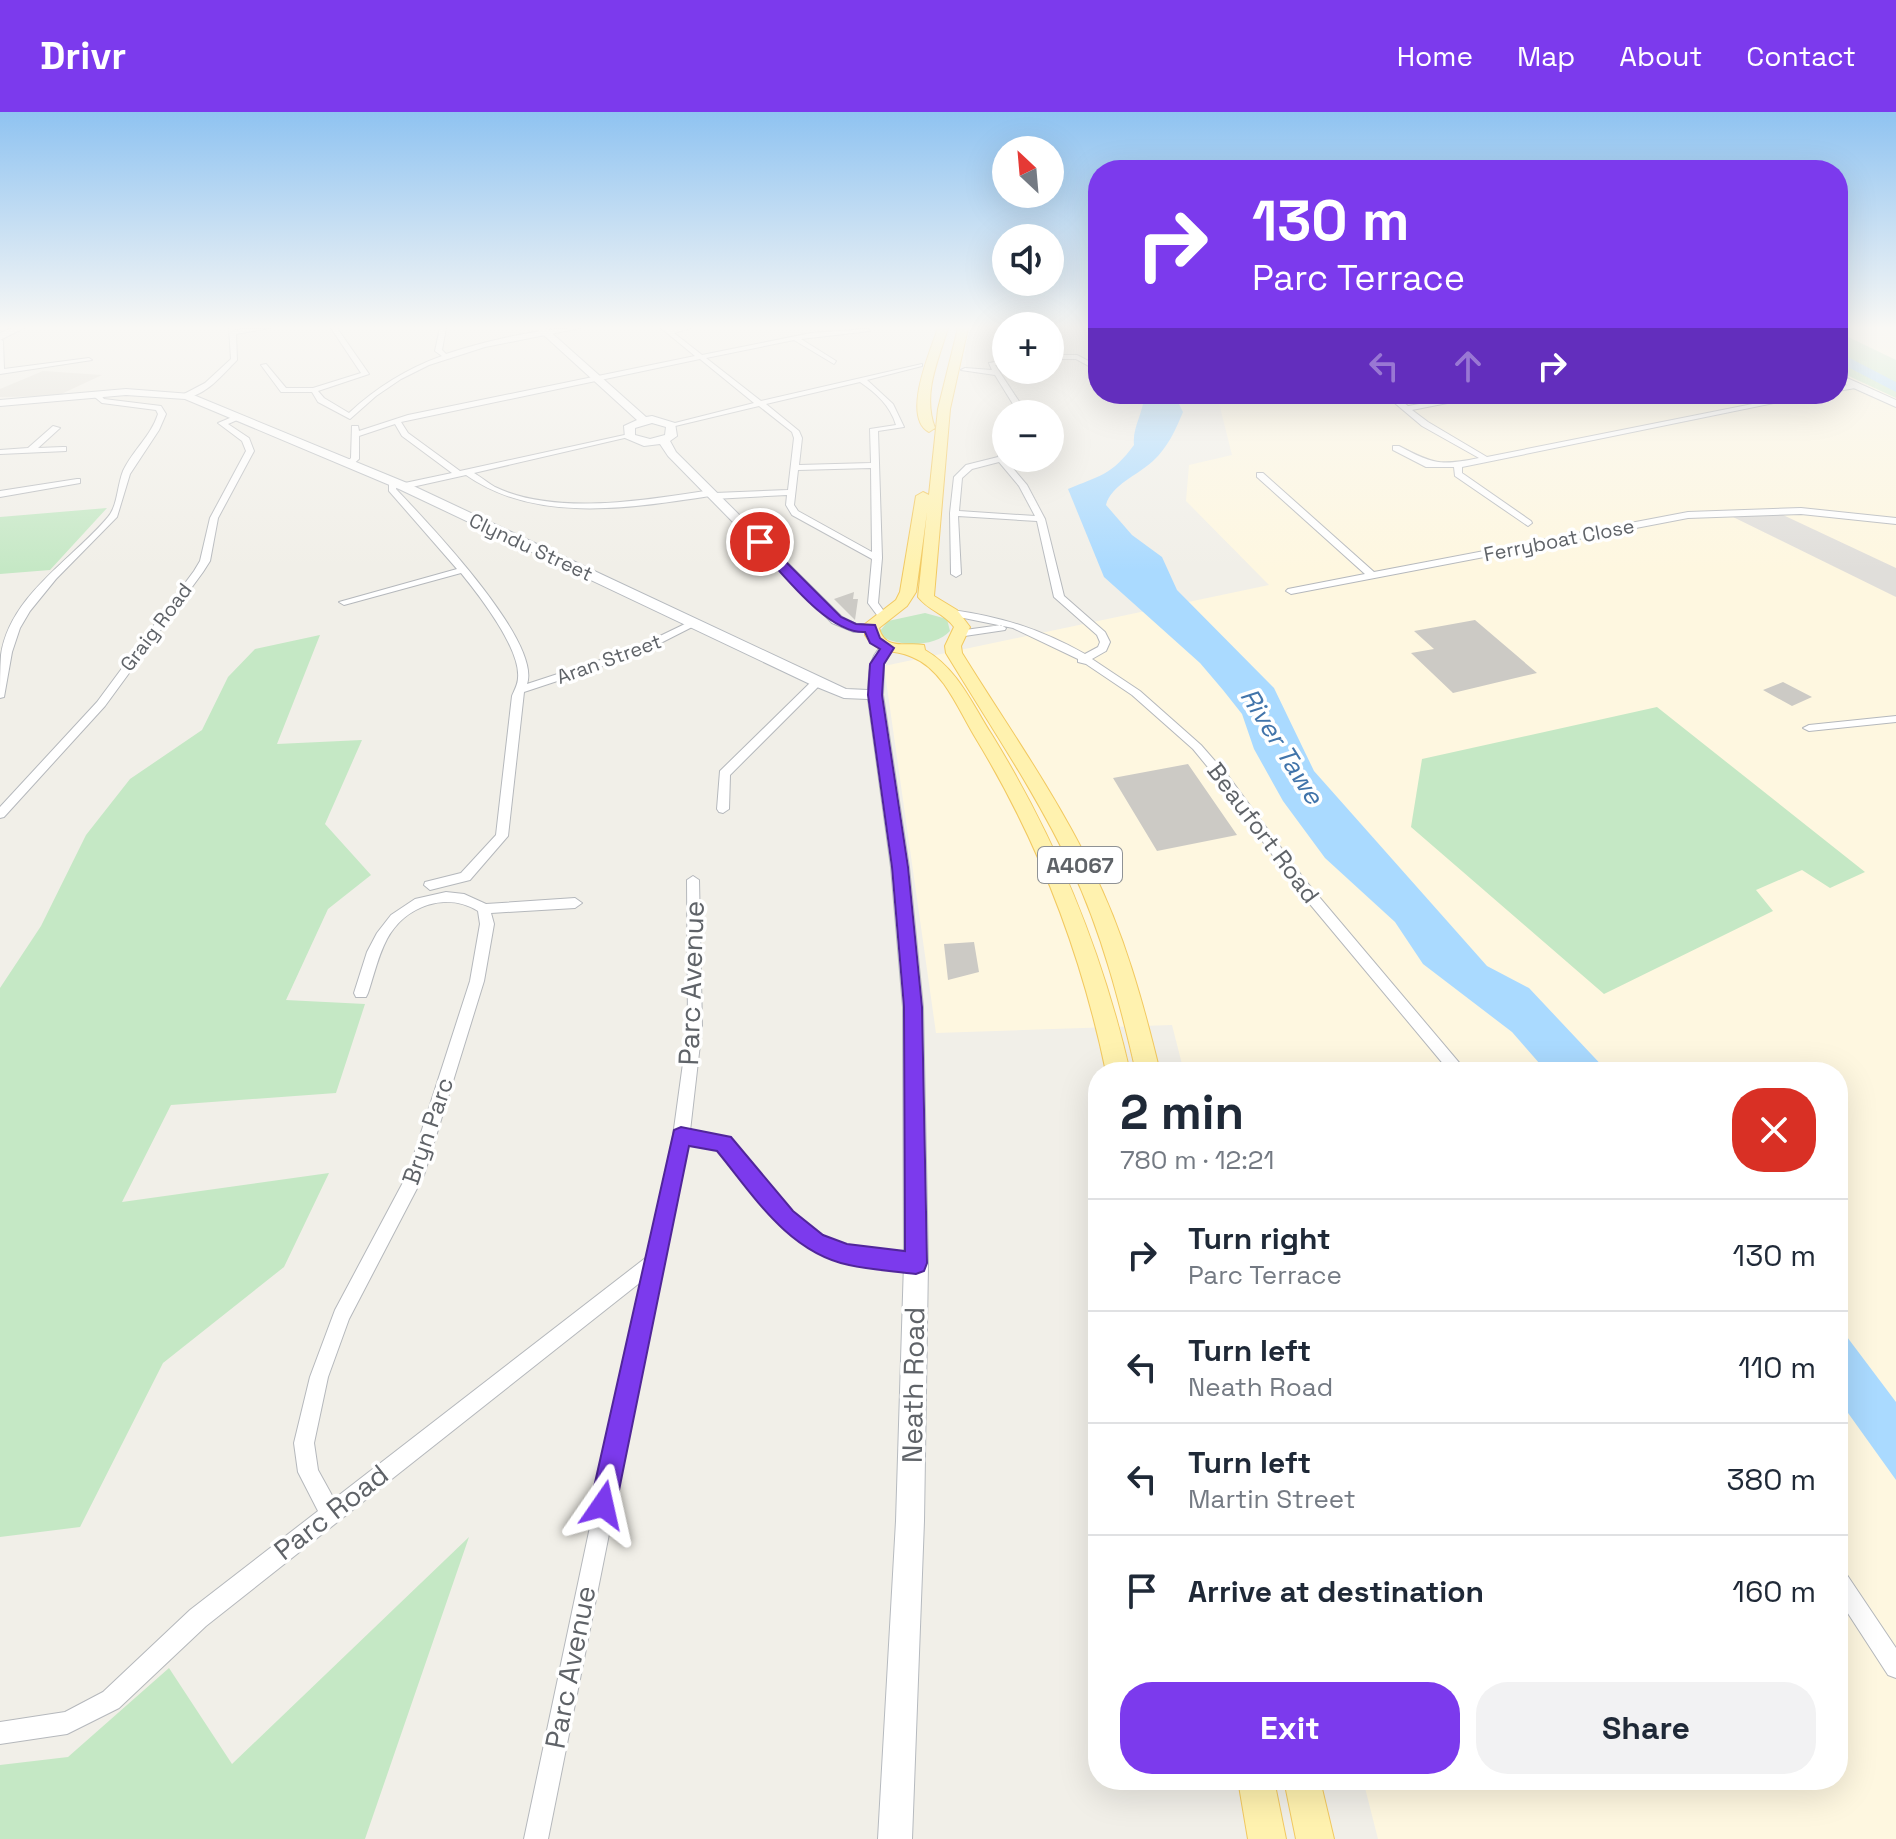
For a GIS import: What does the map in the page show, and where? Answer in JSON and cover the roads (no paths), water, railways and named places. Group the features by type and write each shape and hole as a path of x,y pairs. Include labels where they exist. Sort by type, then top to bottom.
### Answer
{"main road":[{"name":"Clyndu Street","path":"219,409 398,485 817,682 844,693 875,695"},
{"path":"630,409 643,420 671,425 671,436 664,441 647,443"},
{"path":"923,409 936,429"},
{"path":"939,409 910,580 902,603 881,620 874,640 896,649 933,646 957,635 961,623 932,604 925,591 935,532 936,429 942,409"},
{"path":"936,429 946,409"},
{"path":"643,420 629,426 629,436 672,454"},
{"path":"664,441 672,454 837,620 854,628 881,620 948,612"},
{"name":"A4067","path":"957,635 954,653 1053,814 1083,870 1130,995 1146,1062"},
{"name":"A4067","path":"896,649 931,659 949,681 1031,815 1082,939 1106,1012 1116,1062"},
{"name":"Neath Road","path":"895,1839 910,1521 916,1263 913,1007 900,867 875,695 877,664 896,649"},
{"path":"1258,1790 1267,1839"},
{"path":"1304,1790 1315,1839"}],"street":[{"path":"0,693 8,644 25,613 47,584 113,517 119,507 127,472 158,429 162,414 158,409"},
{"name":"Graig Road","path":"0,814 101,704 205,561 214,518 250,451 246,440 222,423 216,409"},
{"path":"336,409 350,417 358,434 355,459 348,464"},
{"path":"350,417 357,409"},
{"path":"358,434 375,431 397,421 454,409"},
{"path":"671,425 740,409"},
{"path":"770,409 795,431 796,468 790,505 795,513 877,558"},
{"path":"881,620 873,603 877,558 874,429 900,427 898,416 892,409"},
{"path":"1405,409 1484,458"},
{"path":"1396,448 1429,465 1458,465 1736,409"},
{"path":"222,423 240,417"},
{"path":"397,421 405,434 465,474 551,505 791,492"},
{"path":"30,451 56,428"},
{"path":"430,885 465,877 502,836 517,696 523,689 525,679 509,633 485,592 392,489 398,485 465,474 629,436"},
{"path":"0,452 63,449"},
{"path":"956,574 954,513 958,477 969,467 992,461"},
{"path":"796,468 873,465"},
{"path":"1458,465 1458,474 1528,523"},
{"path":"1012,472 1023,485 1041,519 1059,597 1105,642 1102,649 1082,660"},
{"path":"1260,475 1372,575"},
{"path":"0,494 77,481"},
{"name":"Ferryboat Close","path":"1291,591 1688,515 1801,511 1896,521"},
{"path":"954,513 1041,519"},
{"path":"344,602 463,570"},
{"name":"Beaufort Road","path":"948,612 992,620 1033,633 1126,687 1198,748 1318,905 1451,1062"},
{"name":"Aran Street","path":"523,689 635,652 693,624"},
{"name":"Beaufort Road","path":"957,635 988,628 1033,633"},
{"path":"723,809 724,774 817,682"},
{"path":"1809,728 1896,719"},
{"name":"Parc Avenue","path":"536,1839 681,1136 695,1027 693,880"},
{"path":"361,993 385,930 405,910 447,895 468,896 484,909 575,903"},
{"name":"Bryn Parc","path":"330,1512 308,1472 304,1443 319,1377 341,1316 394,1222 416,1175 477,981 487,924 484,909"},
{"path":"681,1136 723,1143 785,1218 815,1242 847,1254 916,1263"},
{"name":"Parc Road","path":"0,1733 67,1723 111,1700 198,1618 653,1262"},
{"path":"1848,1594 1896,1667"}],"water":[{"name":"River Tawe","path":"1142,409 1181,409 1183,412 1163,450 1119,486 1106,505 1132,535 1162,557 1177,590 1274,688 1314,771 1487,966 1529,988 1599,1062 1538,1062 1512,1032 1423,964 1395,922 1325,858 1283,801 1254,749 1242,714 1223,690 1200,663 1104,577 1068,489 1119,463 1134,445"},
{"path":"1848,1338 1896,1402 1896,1480 1848,1413"}]}
